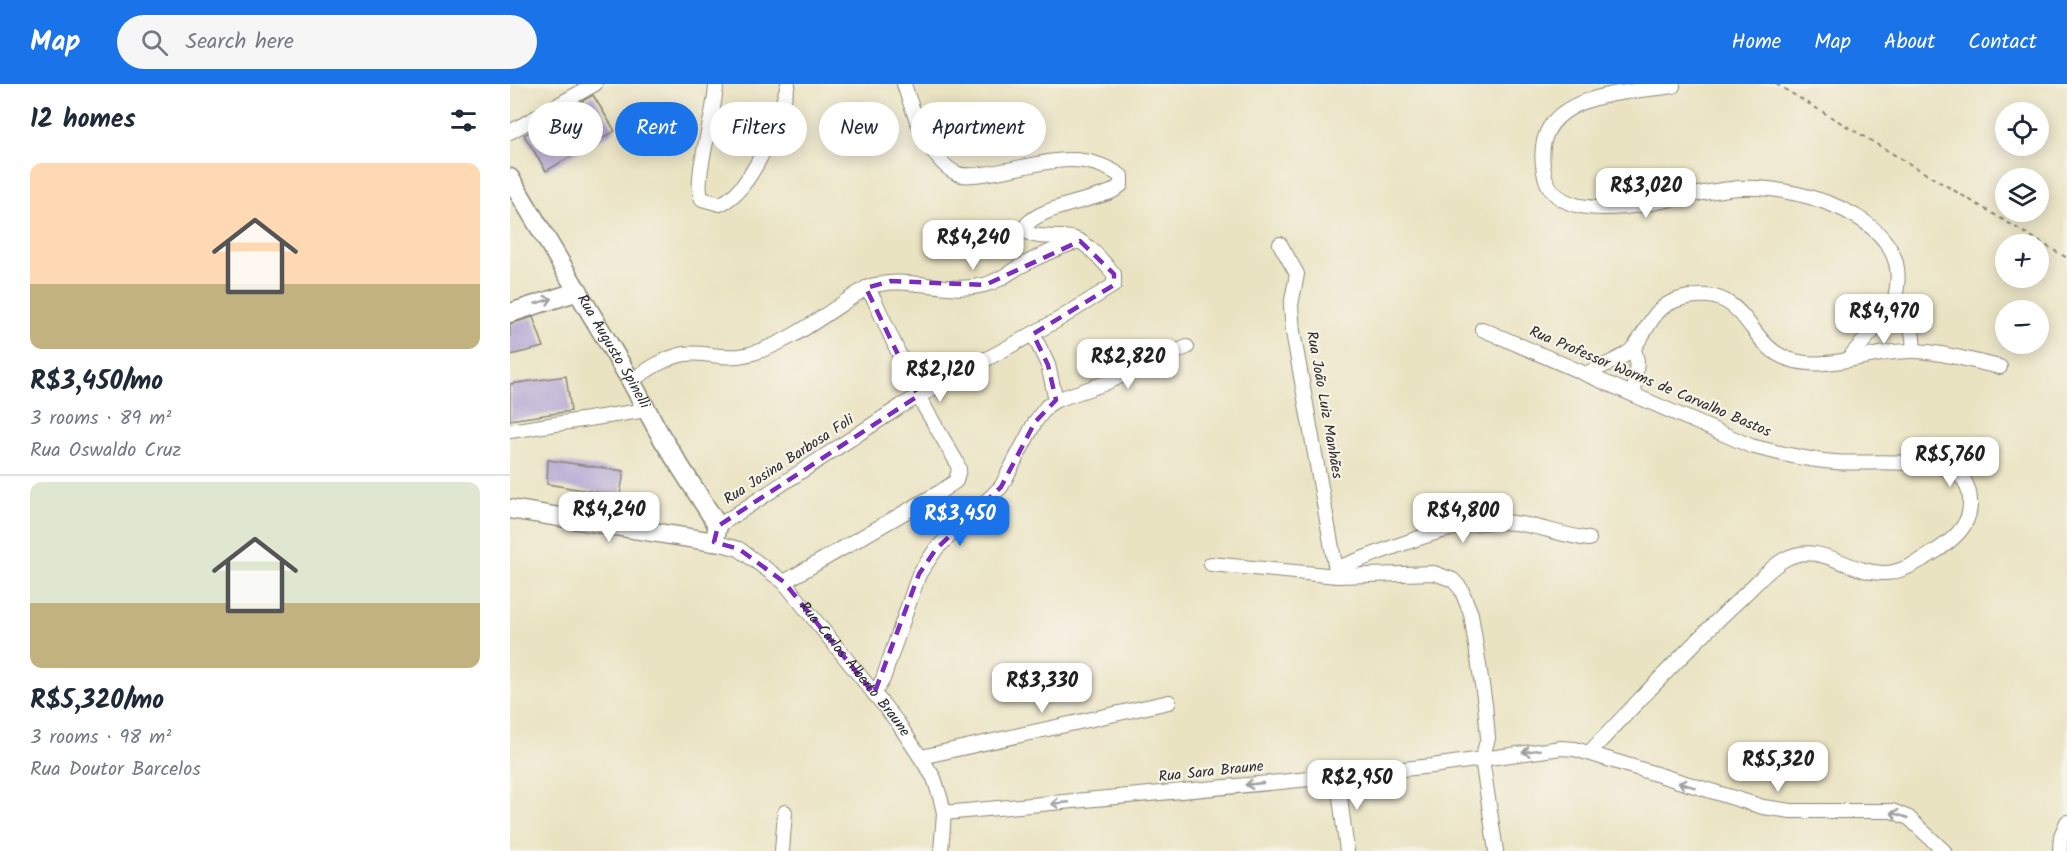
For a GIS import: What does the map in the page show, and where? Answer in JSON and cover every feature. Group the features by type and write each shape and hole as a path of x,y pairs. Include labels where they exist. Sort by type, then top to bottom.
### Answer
{"street":[{"path":"510,132 595,84"},
{"path":"716,84 713,117 701,168 699,193 702,199 720,204 734,195 763,153 780,116 788,84"},
{"path":"904,84 919,126 938,156 955,173 967,175 995,173 1042,161 1063,159 1086,162 1121,176 1121,185 1113,191 1045,212 1024,227 1025,232 1032,234 1068,237 1080,242"},
{"path":"1673,86 1585,100 1561,112 1545,134 1542,146 1544,172 1550,191 1561,200 1577,205 1605,208 1741,188 1797,194 1830,204 1872,227 1883,238 1897,270 1893,308 1847,360"},
{"name":"Rua Augusto Spinelli","path":"510,178 579,291 716,534"},
{"path":"631,381 671,358 685,353 729,357 764,349 786,339 866,288 891,281 959,288 985,285 1061,247 1080,242"},
{"name":"Rua Josina Barbosa Foli","path":"716,534 918,396 1033,334 1112,287 1115,278 1111,270 1080,242"},
{"name":"Rua João Luiz Manhães","path":"1280,244 1297,274 1291,305 1293,332 1337,572"},
{"path":"784,582 956,482 959,469 956,461 918,396 874,299 866,288"},
{"path":"510,313 579,291"},
{"path":"1586,374 1634,349 1654,315 1676,300 1698,296 1714,298 1736,307 1774,352 1787,359 1812,363 1913,351 2000,367"},
{"path":"1893,308 1908,321 1912,331 1913,351"},
{"name":"Rua Professor Worms de Carvalho Bastos","path":"1482,330 1751,446 1792,456 1835,462 1928,464 1948,468 1962,476 1971,498 1965,524 1956,535 1917,562 1900,570 1884,573 1863,569 1810,552 1797,554 1783,561 1721,616 1588,753"},
{"path":"1033,334 1048,365 1056,400"},
{"path":"874,694 883,679 919,574 936,549 1001,487 1035,422 1047,406 1056,400 1103,384 1187,347"},
{"path":"1634,349 1636,362 1634,394"},
{"path":"510,431 646,410"},
{"path":"510,509 716,534"},
{"path":"1337,572 1445,531 1485,523 1516,523 1589,539"},
{"name":"Rua Carlos Alberto Braune","path":"716,534 784,582 874,694 921,757 934,778 944,813 941,851"},
{"path":"1211,564 1337,572 1434,573 1453,580 1461,589 1471,614 1485,704 1488,738 1482,759 1496,851"},
{"path":"921,757 1169,702"},
{"name":"Rua Sara Braune","path":"944,813 1337,776 1561,748 1588,753 1763,807 1791,811 1892,811 1909,818 1944,851"},
{"path":"1337,776 1347,851"},
{"path":"782,851 785,812"},
{"path":"2060,851 2061,836 2067,822"}],"path":[{"path":"1776,84 2067,258"}],"highlighted area":[{"path":"1080,241 1114,274 1114,285 1033,334 1048,365 1056,400 1035,422 1001,487 936,549 919,574 874,694 784,582 739,549 714,542 718,526 918,396 866,288 891,281 985,285"}],"building":[{"path":"593,95 597,102 581,102"},
{"path":"603,111 615,131 603,138"},
{"path":"537,156 572,156 546,171"},
{"path":"533,317 544,347 510,355 510,324"},
{"path":"566,376 571,411 510,420 510,384"},
{"path":"548,460 624,471 620,496 547,484"}]}
